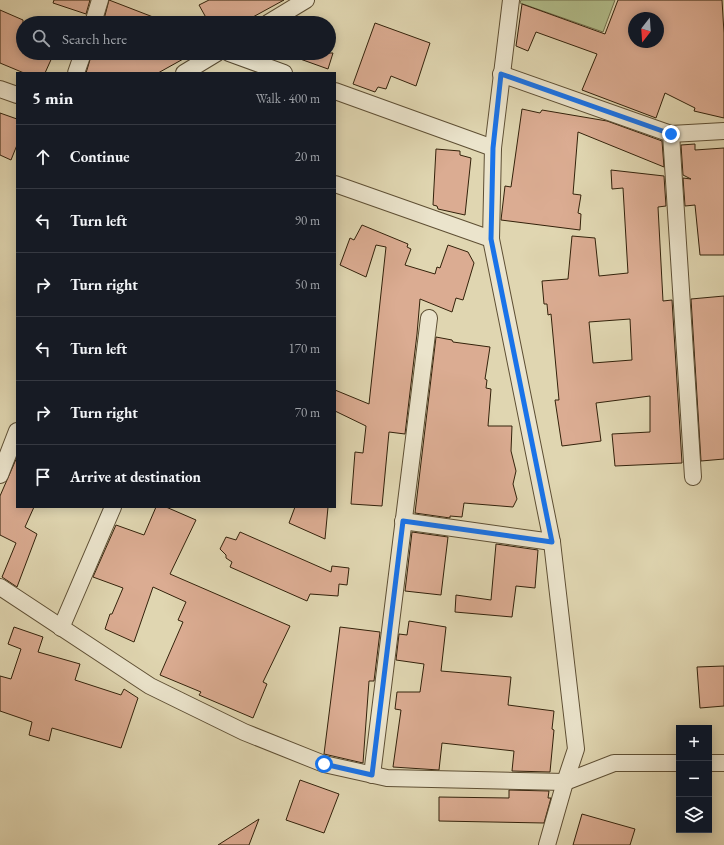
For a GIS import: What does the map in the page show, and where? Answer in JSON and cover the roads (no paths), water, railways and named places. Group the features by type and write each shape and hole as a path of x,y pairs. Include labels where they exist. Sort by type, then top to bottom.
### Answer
{"street":[{"path":"95,16 100,0"},
{"path":"280,16 306,0"},
{"path":"511,0 493,148 491,239 552,542 576,748 564,782 547,845"},
{"path":"76,72 80,60"},
{"path":"186,72 205,60"},
{"path":"248,60 281,72"},
{"path":"501,74 671,134 724,131"},
{"path":"0,89 16,95"},
{"path":"336,91 493,148"},
{"path":"671,134 693,477"},
{"path":"336,184 491,239"},
{"path":"372,775 429,318"},
{"path":"0,475 16,434"},
{"path":"61,628 113,508"},
{"path":"403,521 552,542"},
{"path":"0,587 150,686 244,732 324,764 387,778 462,781 564,782 614,763 676,763"},
{"path":"712,763 724,764"}]}
